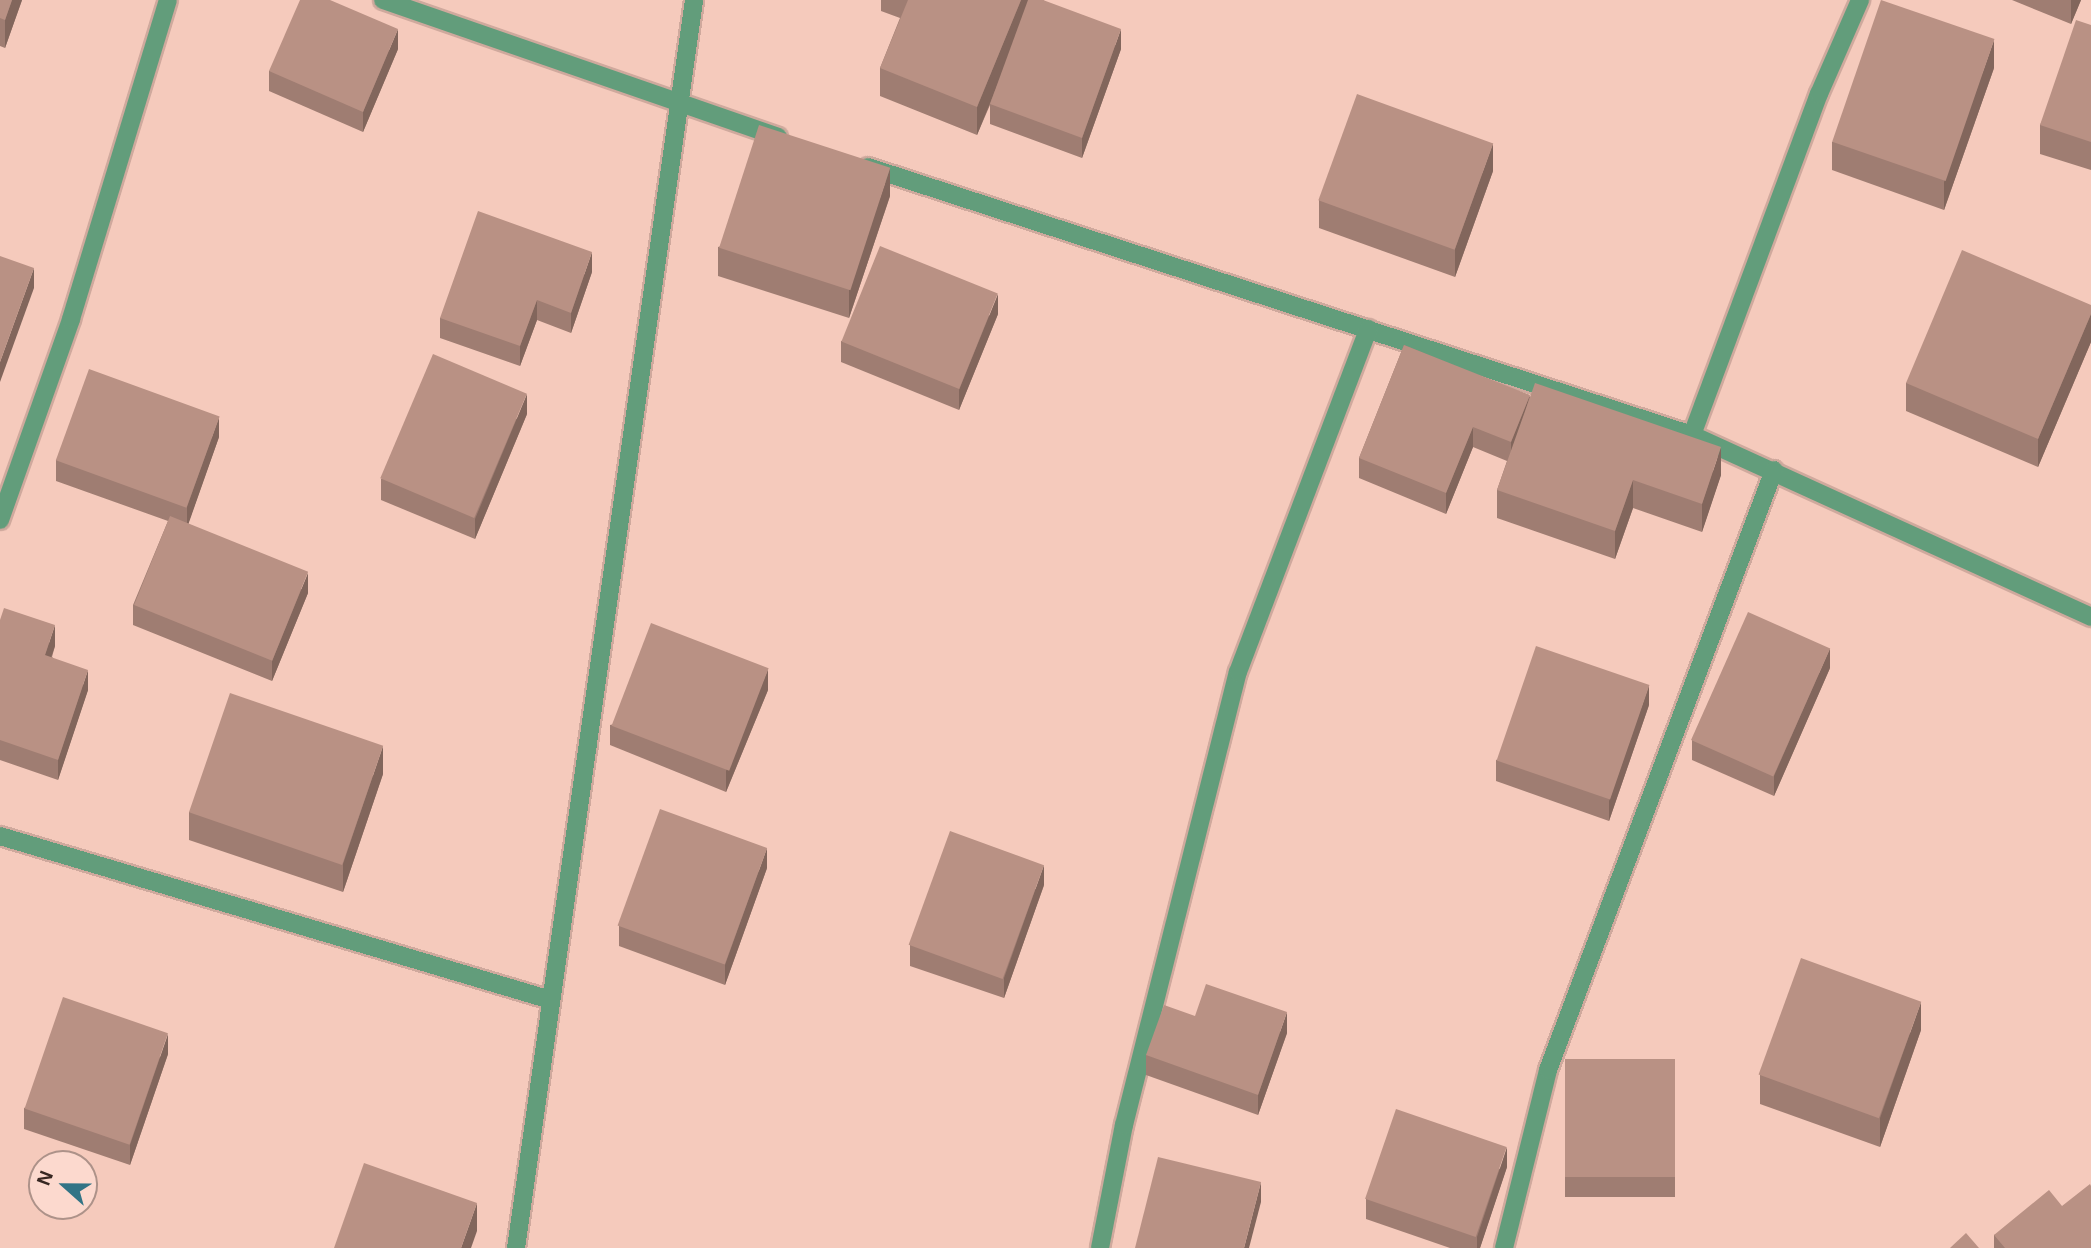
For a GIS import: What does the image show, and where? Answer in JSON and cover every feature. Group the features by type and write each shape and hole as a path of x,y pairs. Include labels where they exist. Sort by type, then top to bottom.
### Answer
{"street":[{"path":"0,520 71,319 168,0"},
{"path":"383,0 800,145"},
{"path":"516,1248 694,0"},
{"path":"1692,435 1819,94 1860,0"},
{"path":"851,162 1692,435 1774,470 2091,617"},
{"path":"1100,1248 1124,1125 1238,672 1368,329"},
{"path":"1504,1248 1548,1070 1774,470"},
{"path":"0,836 551,1000"}],"building":[{"path":"0,0 12,0 5,20 0,18"},
{"path":"300,0 330,0 398,29 363,112 269,71"},
{"path":"908,0 1021,0 977,107 880,68"},
{"path":"1028,0 1043,0 1121,29 1082,138 990,104"},
{"path":"1881,0 1994,39 1946,181 1832,142"},
{"path":"2076,20 2091,25 2091,142 2040,125"},
{"path":"1357,94 1493,144 1455,250 1318,200"},
{"path":"759,125 890,168 850,290 719,248"},
{"path":"478,211 592,252 571,313 537,300 520,346 440,318"},
{"path":"880,246 998,294 959,389 841,341"},
{"path":"1962,250 2091,305 2091,314 2038,439 1906,383"},
{"path":"0,256 34,268 0,362"},
{"path":"1404,345 1530,395 1511,442 1473,427 1446,493 1359,458"},
{"path":"433,354 527,394 474,518 380,478"},
{"path":"89,369 220,417 186,508 56,460"},
{"path":"1535,383 1721,447 1702,504 1633,480 1615,531 1497,490"},
{"path":"170,516 308,572 272,661 134,605"},
{"path":"4,608 55,625 45,655 88,670 58,760 0,740 0,620"},
{"path":"1748,612 1830,649 1773,777 1691,740"},
{"path":"651,623 769,668 729,771 612,726"},
{"path":"1536,646 1649,685 1610,799 1497,760"},
{"path":"230,693 383,746 342,865 189,812"},
{"path":"660,809 767,848 725,965 618,926"},
{"path":"950,831 1044,865 1003,979 909,945"},
{"path":"1801,958 1921,1002 1879,1118 1759,1075"},
{"path":"1206,984 1287,1012 1258,1095 1146,1055 1164,1005 1195,1016"},
{"path":"63,997 168,1033 130,1145 25,1109"},
{"path":"1565,1059 1675,1059 1675,1177 1565,1177"},
{"path":"1396,1109 1507,1147 1476,1237 1365,1199"},
{"path":"1158,1157 1261,1182 1244,1248 1135,1248"},
{"path":"364,1163 477,1203 461,1248 334,1248"},
{"path":"2090,1184 2091,1248 2005,1248 1994,1235 2049,1190 2062,1206"},
{"path":"1966,1233 1979,1248 1950,1248"}]}
